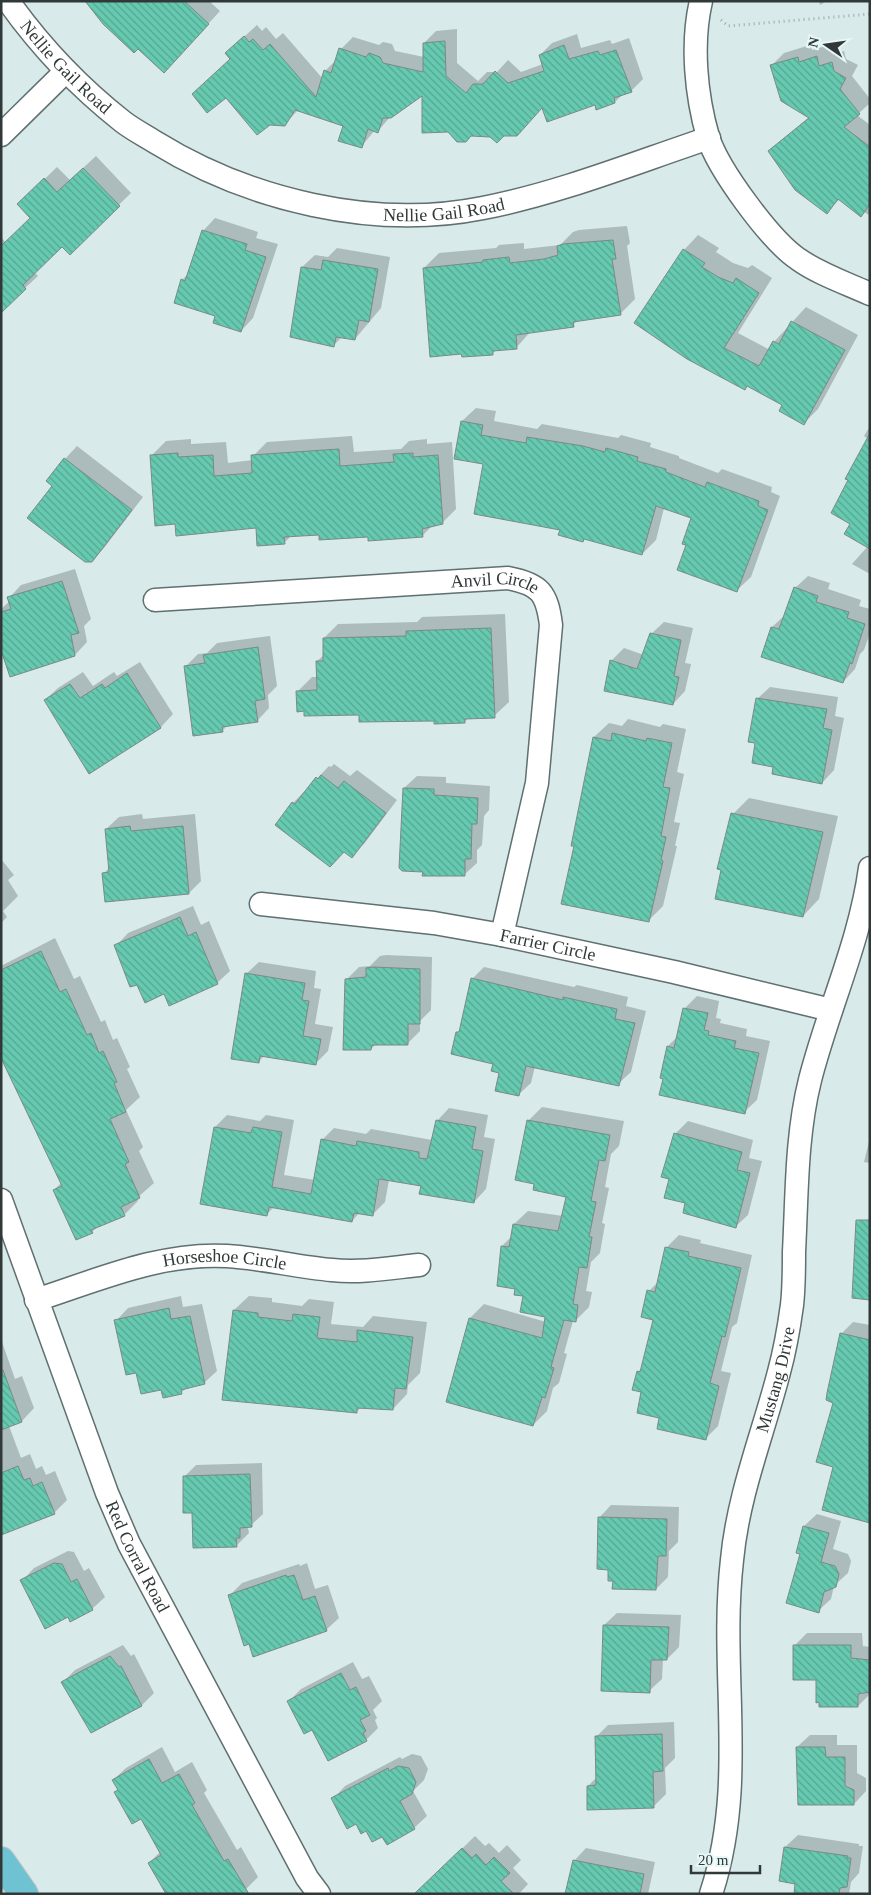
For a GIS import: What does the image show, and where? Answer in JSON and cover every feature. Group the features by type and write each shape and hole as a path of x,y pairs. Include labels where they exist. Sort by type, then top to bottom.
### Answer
{"main road":[{"path":"1,1861 24,1894"}],"street":[{"name":"Nellie Gail Road","path":"8,1 66,72 123,122 179,157 247,187 305,204 362,212 424,214 482,208 546,192 709,138"},
{"path":"701,1 696,21 697,78 709,138 735,186 767,230 797,259 870,294"},
{"path":"1,135 66,72"},
{"name":"Anvil Circle","path":"155,600 508,578 526,581 539,589 548,603 551,625 538,783 502,935"},
{"name":"Mustang Drive","path":"711,1894 727,1828 732,1772 729,1615 732,1560 740,1508 780,1370 792,1302 799,1148 810,1082 831,1010 854,943 870,868"},
{"name":"Farrier Circle","path":"261,904 434,923 502,935 674,972 831,1010"},
{"name":"Red Corral Road","path":"1,1200 107,1494 129,1544 307,1878 319,1894"},
{"name":"Horseshoe Circle","path":"36,1300 143,1265 186,1257 227,1256 333,1271 363,1271 419,1265"}],"path":[{"path":"728,26 870,14"}],"building":[{"path":"85,1 184,1 209,24 164,73 138,49 134,53 103,24"},
{"path":"244,36 249,42 253,39 263,50 270,44 316,97 324,70 331,73 339,48 366,57 369,53 380,57 383,63 423,72 423,43 445,41 446,76 466,93 473,84 483,84 495,71 508,83 544,71 539,55 564,45 569,59 598,51 600,55 616,50 632,92 614,98 615,103 596,110 595,105 547,122 542,108 517,136 504,136 497,143 490,137 471,136 466,142 457,142 448,132 422,133 422,96 391,118 383,118 378,133 368,129 362,148 338,141 343,126 295,110 285,126 270,125 257,135 226,98 207,113 192,94 230,59 225,53"},
{"path":"817,56 819,66 832,62 834,71 846,78 840,89 860,114 844,127 870,147 870,204 861,217 838,199 827,214 795,190 768,151 809,118 781,101 770,65 798,57 799,62"},
{"path":"83,168 120,206 70,255 62,247 23,285 26,289 1,313 1,246 30,218 17,204 44,178 57,192"},
{"path":"202,230 247,244 245,250 266,257 241,332 213,323 215,316 174,303 181,279 185,281"},
{"path":"613,240 616,259 612,259 621,315 573,322 574,327 516,335 517,349 493,351 493,355 462,357 461,354 430,357 423,268 483,262 483,260 509,257 510,263 544,259 558,255 557,246 563,244"},
{"path":"683,249 705,263 702,267 718,277 733,283 736,278 759,293 724,348 759,366 773,341 779,344 791,321 845,350 804,425 779,411 782,405 747,386 745,390 687,359 634,323"},
{"path":"323,260 378,269 369,322 359,320 355,340 336,337 334,347 290,337 301,267 321,270"},
{"path":"461,421 483,425 481,435 526,443 527,437 583,446 605,452 606,448 638,457 637,461 666,469 666,472 705,487 707,482 759,501 758,506 768,510 737,592 677,570 686,545 682,544 691,518 656,506 642,555 584,539 583,542 558,535 560,530 474,514 483,464 454,459"},
{"path":"870,433 870,549 844,534 850,524 831,513 848,480 845,479"},
{"path":"339,449 340,466 394,462 393,454 413,453 413,457 438,455 443,524 422,529 423,537 368,541 368,537 319,540 319,535 284,537 285,544 257,546 256,528 176,536 175,524 155,526 150,455 178,453 178,457 213,455 214,476 252,473 251,455"},
{"path":"64,458 132,510 92,562 85,562 27,518 52,486 46,481"},
{"path":"62,581 79,633 71,635 75,656 10,677 1,650 1,612 11,609 7,597"},
{"path":"794,587 818,596 816,602 849,612 847,618 865,624 852,664 850,663 843,683 761,657 771,627 779,629"},
{"path":"491,628 495,718 465,719 465,723 434,724 434,721 359,722 359,715 304,716 304,711 297,712 296,691 317,690 316,661 323,661 323,638 406,636 406,631"},
{"path":"650,633 681,640 674,676 679,677 673,705 604,691 610,660 637,669"},
{"path":"258,647 265,699 255,701 258,722 222,727 223,732 193,736 184,666 205,663 203,655"},
{"path":"127,673 161,728 89,774 44,700 70,684 80,698 102,684 105,688"},
{"path":"756,698 827,709 823,728 832,730 822,784 772,774 773,767 752,763 755,743 748,742"},
{"path":"612,733 646,741 647,738 672,743 663,787 670,788 661,836 666,837 661,860 663,861 649,922 561,904 574,846 571,846 593,737 611,741"},
{"path":"321,775 338,788 344,781 386,813 352,858 344,852 330,867 275,825 292,802 295,804 316,777 318,779"},
{"path":"403,788 434,789 434,795 478,798 477,824 472,824 471,859 465,859 465,876 422,876 423,872 402,871 399,868"},
{"path":"731,813 823,832 803,917 715,899 721,870 717,869"},
{"path":"130,826 131,831 183,826 189,894 105,902 102,873 109,872 105,829"},
{"path":"180,917 188,936 196,932 218,984 169,1006 164,994 145,1003 137,985 130,987 114,945"},
{"path":"41,951 60,992 66,989 87,1035 91,1033 99,1053 103,1051 117,1082 114,1083 126,1112 110,1119 129,1162 125,1164 140,1198 121,1207 125,1216 91,1230 93,1233 76,1240 53,1190 62,1186 1,1058 1,970"},
{"path":"366,968 420,969 420,1024 408,1024 408,1045 372,1045 371,1050 343,1050 345,979 366,977"},
{"path":"245,973 305,983 302,1000 309,1001 303,1036 321,1039 316,1065 260,1056 259,1063 231,1059"},
{"path":"471,978 563,1000 563,997 617,1009 615,1019 635,1023 619,1086 526,1066 519,1096 495,1091 499,1073 491,1071 493,1064 451,1054 456,1032 459,1032"},
{"path":"683,1008 708,1013 704,1030 709,1031 708,1035 736,1041 734,1048 759,1053 745,1114 659,1095 663,1079 660,1078 667,1046 674,1048"},
{"path":"436,1120 476,1127 472,1149 483,1151 474,1203 419,1194 421,1186 379,1179 373,1216 354,1213 352,1222 269,1207 267,1216 200,1204 214,1127 251,1133 253,1127 282,1132 272,1187 311,1194 321,1139 356,1146 357,1141 419,1152 419,1158 427,1159"},
{"path":"527,1120 610,1135 605,1161 599,1160 591,1201 596,1202 589,1237 592,1237 587,1268 579,1267 573,1304 578,1305 576,1322 564,1320 551,1367 554,1368 545,1398 542,1397 533,1426 446,1402 469,1318 542,1338 545,1317 520,1312 523,1296 514,1295 515,1289 497,1286 501,1246 509,1247 513,1224 558,1231 566,1197 533,1190 534,1184 515,1180"},
{"path":"674,1133 742,1152 737,1170 750,1173 736,1228 683,1213 685,1203 664,1198 669,1179 661,1177"},
{"path":"856,1220 870,1220 870,1300 852,1298"},
{"path":"665,1247 689,1252 688,1256 741,1268 725,1337 722,1336 710,1383 719,1386 706,1440 657,1429 659,1418 637,1413 641,1392 632,1390 637,1371 640,1372 653,1320 641,1317 647,1290 655,1292"},
{"path":"169,1308 171,1319 190,1316 205,1384 181,1390 182,1394 163,1398 161,1390 141,1394 136,1373 126,1375 114,1320"},
{"path":"233,1310 258,1313 258,1317 292,1321 293,1314 320,1317 317,1338 357,1342 357,1330 413,1337 406,1389 395,1388 393,1410 357,1408 357,1413 222,1400"},
{"path":"840,1333 870,1340 870,1523 822,1510 833,1467 816,1462 833,1403 826,1400"},
{"path":"3,1370 22,1422 1,1430 1,1371"},
{"path":"18,1466 24,1480 30,1478 33,1486 42,1482 55,1514 1,1535 1,1473"},
{"path":"250,1474 252,1527 240,1528 240,1538 236,1538 237,1547 193,1548 192,1513 183,1513 183,1476"},
{"path":"598,1517 667,1519 666,1556 658,1556 656,1590 612,1589 613,1581 608,1581 608,1570 597,1569"},
{"path":"803,1526 829,1533 821,1562 835,1566 839,1574 836,1587 824,1592 819,1613 786,1603 800,1554 796,1553"},
{"path":"54,1563 62,1564 71,1582 77,1579 93,1610 70,1622 68,1617 45,1629 20,1580"},
{"path":"286,1575 287,1577 294,1575 303,1600 315,1596 327,1631 253,1657 249,1644 244,1646 228,1595"},
{"path":"603,1625 669,1627 667,1660 651,1660 650,1693 601,1691"},
{"path":"793,1645 851,1645 851,1658 870,1660 870,1692 858,1694 858,1707 819,1707 819,1702 816,1703 816,1680 793,1680"},
{"path":"110,1656 119,1667 121,1666 142,1706 91,1733 61,1682"},
{"path":"341,1673 350,1690 356,1687 370,1715 360,1720 366,1731 363,1733 367,1741 328,1761 312,1730 304,1734 287,1701"},
{"path":"662,1734 663,1771 653,1772 654,1808 587,1810 587,1786 596,1785 595,1736"},
{"path":"796,1747 825,1747 826,1757 845,1757 845,1786 854,1790 854,1805 798,1805"},
{"path":"149,1759 162,1783 179,1774 195,1803 192,1805 224,1861 228,1859 249,1894 166,1894 148,1863 161,1855 141,1819 132,1824 114,1792 118,1790 112,1780"},
{"path":"398,1766 409,1768 416,1782 412,1794 400,1801 415,1829 387,1845 382,1837 372,1842 366,1831 361,1834 356,1824 347,1829 331,1798 388,1768 389,1771"},
{"path":"784,1847 848,1856 847,1858 851,1858 847,1887 840,1888 839,1894 794,1894 795,1884 779,1881"},
{"path":"462,1848 472,1858 476,1854 486,1865 494,1857 510,1873 501,1881 514,1894 414,1894"},
{"path":"573,1860 644,1874 640,1894 565,1894"}]}
